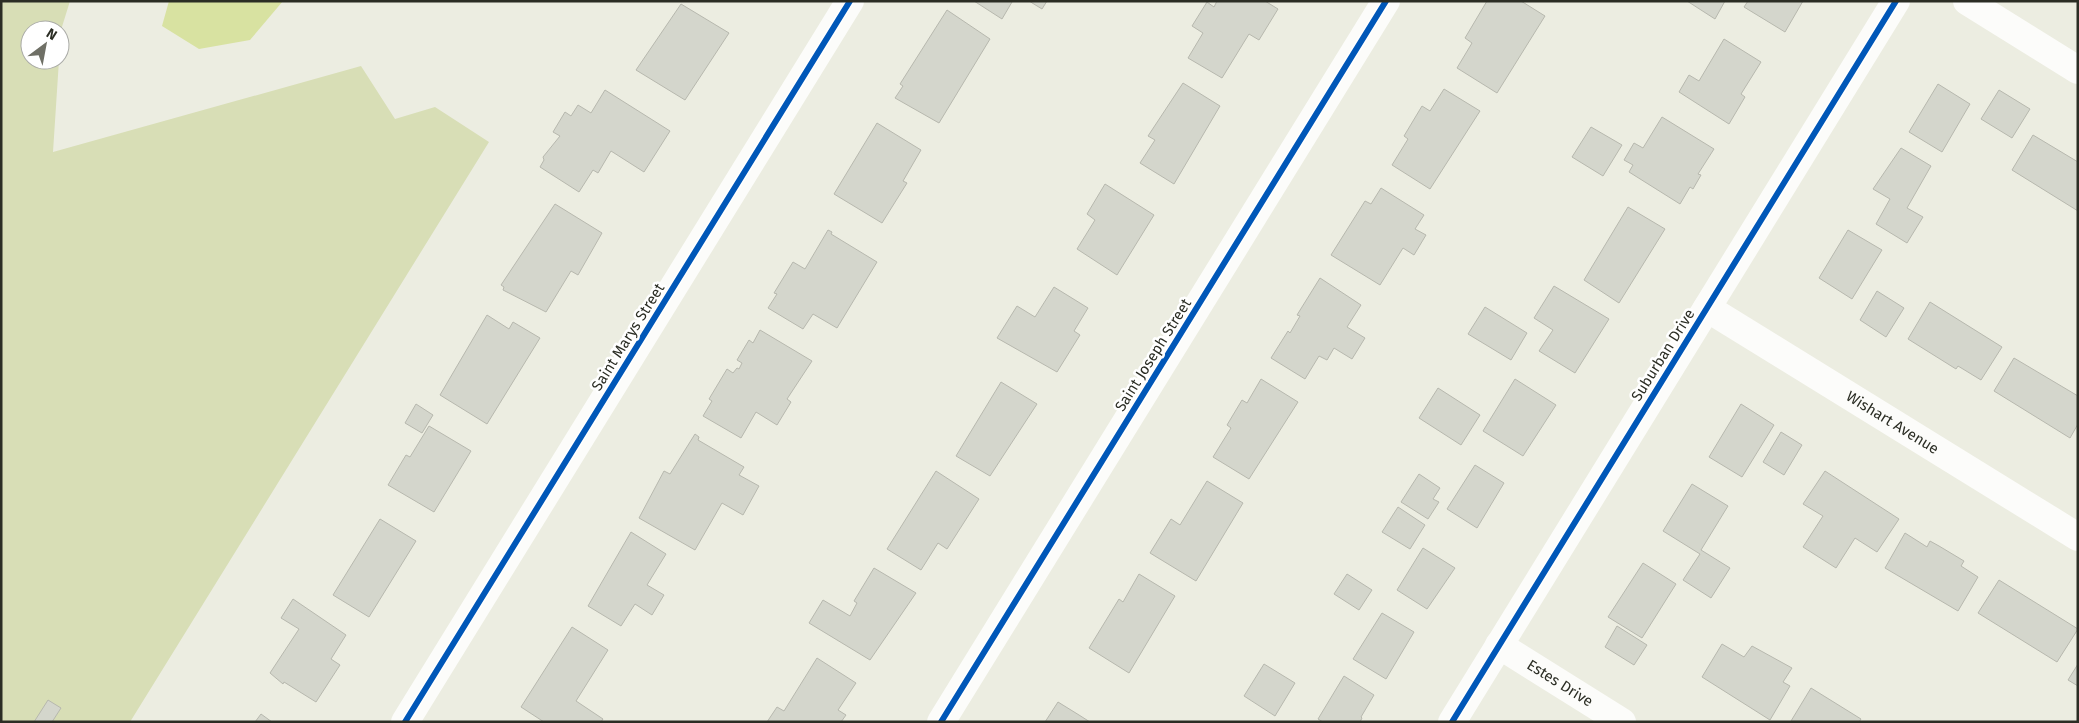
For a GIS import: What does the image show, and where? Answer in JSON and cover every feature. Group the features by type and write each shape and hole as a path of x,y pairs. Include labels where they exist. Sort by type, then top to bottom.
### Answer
{"street":[{"name":"Saint Marys Street","path":"405,722 850,1"},
{"name":"Saint Joseph Street","path":"941,722 1386,1"},
{"name":"Suburban Drive","path":"1452,722 1896,1"},
{"path":"1967,1 2078,70"},
{"name":"Wishart Avenue","path":"1707,308 2078,537"},
{"name":"Estes Drive","path":"1499,645 1622,722"}],"shaded area":[{"path":"1,1 70,1 64,20 20,20 20,70 58,70 53,152 361,66 395,119 435,107 489,142 130,722 1,722"},
{"path":"169,1 283,1 250,40 199,49 162,26"}],"building":[{"path":"974,1 1012,1 1012,2 1002,19"},
{"path":"1029,1 1047,1 1042,9"},
{"path":"1217,1 1265,1 1278,9 1259,40 1249,34 1222,78 1188,58 1203,33 1192,26 1207,2 1214,7"},
{"path":"1487,1 1521,1 1545,16 1497,93 1457,68 1472,43 1465,38"},
{"path":"1687,1 1725,1 1715,19"},
{"path":"1748,1 1803,1 1785,32 1744,7"},
{"path":"681,4 729,33 685,100 636,70"},
{"path":"947,10 990,39 939,123 895,98 903,86 900,84"},
{"path":"1724,39 1761,62 1741,94 1745,97 1729,124 1679,92 1689,75 1699,81"},
{"path":"1183,83 1220,106 1174,184 1140,163 1155,140 1148,136"},
{"path":"1938,84 1970,104 1942,152 1909,132"},
{"path":"1444,89 1480,111 1430,189 1392,165 1408,139 1404,136 1422,106 1430,111"},
{"path":"605,90 670,131 644,172 611,151 598,173 593,170 579,192 540,167 544,160 543,157 560,136 553,132 565,112 571,116 578,105 591,113"},
{"path":"1999,90 2030,109 2012,138 1981,119"},
{"path":"1662,117 1714,149 1698,174 1701,175 1693,189 1690,187 1680,204 1629,172 1633,165 1624,160 1634,143 1643,148"},
{"path":"877,123 921,150 903,181 907,183 882,223 834,194"},
{"path":"1591,127 1622,145 1603,176 1572,157"},
{"path":"2033,135 2078,162 2078,211 2012,170"},
{"path":"1901,148 1931,166 1907,208 1923,217 1907,243 1876,224 1890,199 1873,189"},
{"path":"1105,184 1154,215 1117,275 1077,249 1095,220 1087,214"},
{"path":"1381,188 1424,215 1415,229 1426,235 1414,255 1403,248 1380,285 1331,255 1365,201 1371,204"},
{"path":"555,204 602,233 578,275 571,271 546,312 503,290 504,287 501,285"},
{"path":"1628,207 1665,229 1619,303 1584,280"},
{"path":"828,230 832,232 831,234 877,262 837,328 813,314 803,329 768,308 777,294 774,293 793,262 805,269"},
{"path":"1848,230 1882,250 1852,299 1819,278"},
{"path":"1320,278 1361,305 1347,327 1365,338 1352,359 1334,348 1327,360 1319,356 1305,379 1271,358 1288,331 1290,333 1300,316 1297,315"},
{"path":"1554,286 1609,319 1575,373 1539,351 1553,330 1534,318"},
{"path":"1054,287 1088,308 1074,331 1080,335 1057,372 997,338 1017,306 1035,317"},
{"path":"1877,291 1904,308 1886,337 1860,320"},
{"path":"1930,302 2002,347 1981,380 1958,366 1956,369 1908,339"},
{"path":"1485,307 1527,333 1511,360 1468,334"},
{"path":"487,315 509,329 513,322 540,338 487,424 440,395"},
{"path":"760,330 812,361 787,399 791,402 777,425 756,412 741,438 703,416 712,401 709,399 727,369 733,373 737,368 739,369 742,363 737,360 749,340 753,343"},
{"path":"2014,358 2078,396 2078,424 2070,438 1994,391"},
{"path":"1261,379 1298,402 1249,479 1213,457 1231,428 1227,425 1242,400 1247,403"},
{"path":"1515,379 1556,405 1523,456 1483,431"},
{"path":"1001,382 1037,404 990,476 956,456"},
{"path":"1438,388 1480,415 1461,445 1419,418"},
{"path":"416,404 433,415 422,433 405,423"},
{"path":"1741,404 1774,425 1742,477 1709,457"},
{"path":"429,426 471,451 434,512 388,485 406,455 410,457"},
{"path":"1781,432 1802,445 1784,475 1763,462"},
{"path":"695,434 699,437 698,440 744,467 739,475 759,486 743,515 722,503 695,550 639,518 664,471 670,474"},
{"path":"1475,465 1504,483 1477,528 1447,509"},
{"path":"936,471 979,499 947,549 938,543 921,570 887,549"},
{"path":"1825,471 1899,519 1877,552 1855,538 1836,568 1803,547 1823,516 1803,504"},
{"path":"1419,474 1440,488 1433,499 1439,502 1428,519 1401,502"},
{"path":"1207,481 1243,503 1196,581 1150,553 1171,519 1180,525"},
{"path":"1692,484 1728,506 1701,550 1730,568 1711,598 1683,580 1700,554 1663,531"},
{"path":"1398,507 1425,525 1410,549 1382,532"},
{"path":"380,519 416,541 369,617 333,595"},
{"path":"631,532 666,554 647,585 664,595 652,615 635,604 621,626 588,606"},
{"path":"1905,533 1927,547 1930,541 1964,561 1961,566 1978,577 1958,611 1885,568"},
{"path":"1423,548 1455,568 1427,609 1397,590"},
{"path":"1643,563 1676,584 1642,638 1608,617"},
{"path":"874,568 916,593 870,660 809,623 823,600 850,616 857,603 854,601"},
{"path":"1139,574 1175,596 1129,673 1089,648 1119,599 1123,602"},
{"path":"1347,574 1372,590 1359,610 1334,594"},
{"path":"1999,580 2078,629 2057,662 1978,613"},
{"path":"293,599 346,635 331,659 340,665 316,702 284,682 283,684 270,673 299,629 281,618"},
{"path":"1382,613 1414,632 1386,679 1353,659"},
{"path":"1617,626 1647,645 1634,665 1605,647"},
{"path":"572,627 608,650 576,701 603,719 601,722 544,722 521,707"},
{"path":"1722,644 1744,657 1752,646 1792,668 1783,682 1790,686 1770,720 1702,677"},
{"path":"817,658 856,683 838,710 846,715 841,722 767,722 777,707 784,711"},
{"path":"1264,664 1295,683 1275,716 1244,696"},
{"path":"2078,664 2078,686 2068,680"},
{"path":"1344,676 1374,695 1360,722 1323,722 1318,719"},
{"path":"1811,688 1861,719 1859,722 1791,721"},
{"path":"48,700 61,708 52,722 34,722"},
{"path":"1058,702 1079,715 1090,722 1045,722"},
{"path":"261,714 272,722 255,722"}],"cycle path":[{"path":"405,722 850,1"},
{"path":"941,722 1386,1"},
{"path":"1452,722 1896,1"}]}
